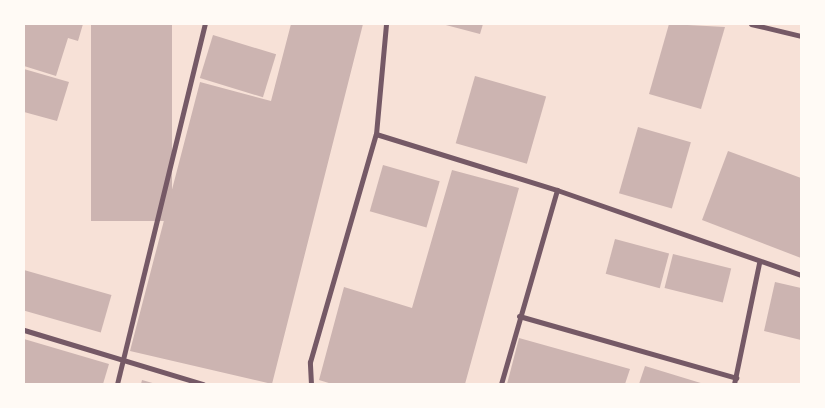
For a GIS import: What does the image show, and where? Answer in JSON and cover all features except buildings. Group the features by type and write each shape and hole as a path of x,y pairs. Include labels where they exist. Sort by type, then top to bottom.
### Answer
{"street":[{"path":"117,384 205,24"},
{"path":"311,384 310,362 376,134 386,24"},
{"path":"751,24 801,36"},
{"path":"376,134 557,190 759,263 801,275"},
{"path":"501,384 519,316 557,190"},
{"path":"519,316 735,381 759,263"},
{"path":"24,330 123,362 203,384"}]}
